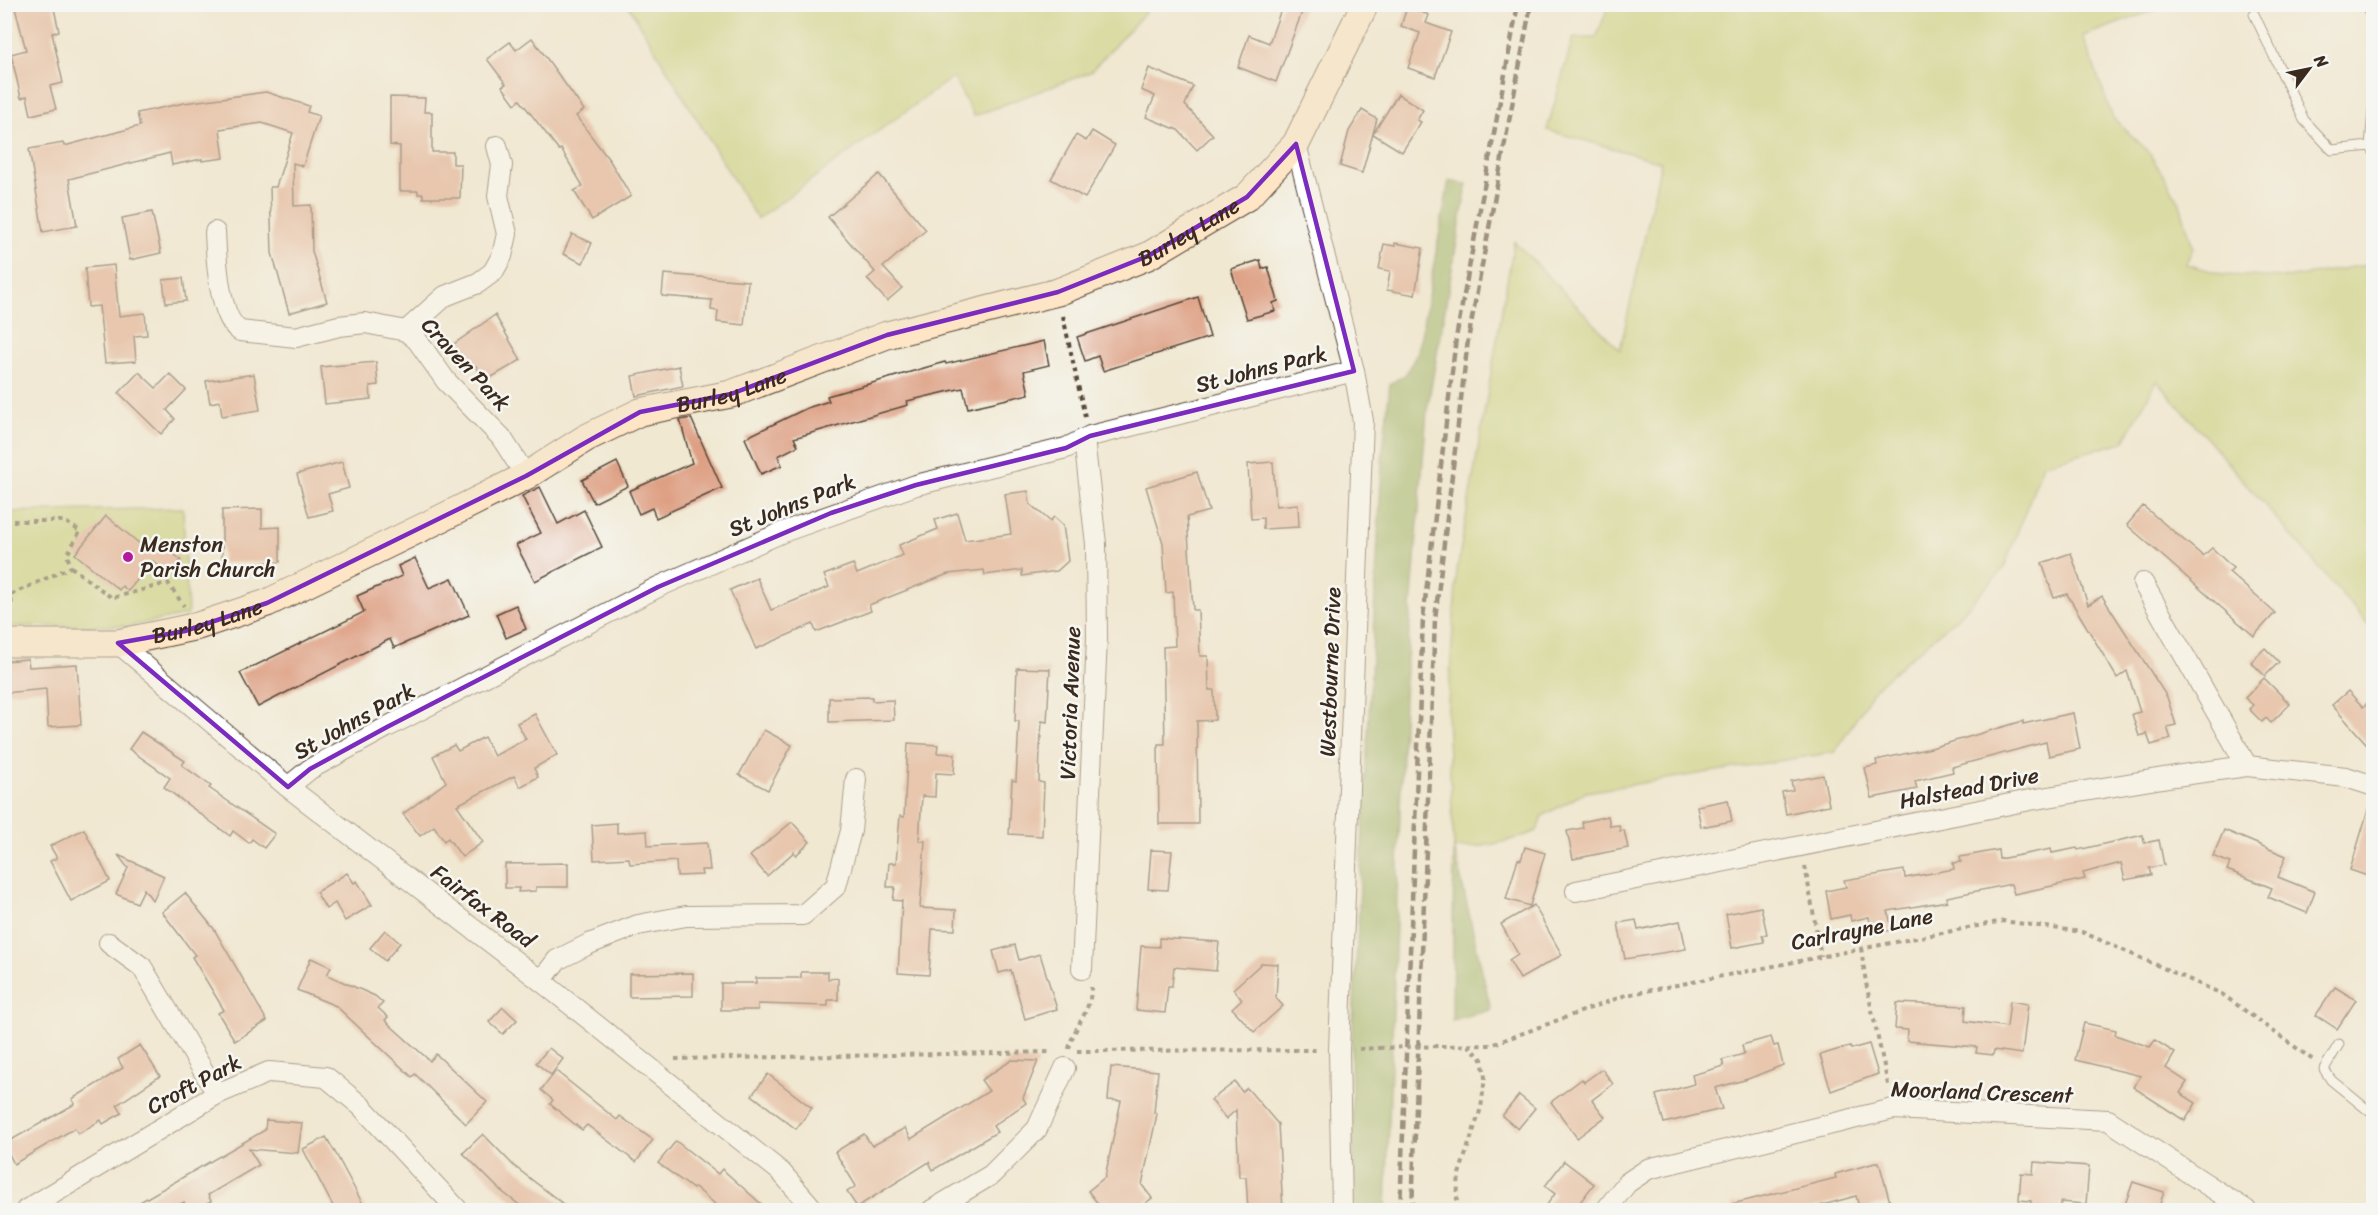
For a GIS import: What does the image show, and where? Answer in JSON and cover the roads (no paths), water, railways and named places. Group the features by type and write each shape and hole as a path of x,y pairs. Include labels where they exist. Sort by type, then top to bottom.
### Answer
{"street":[{"name":"Burley Lane","path":"4,643 118,643 198,626 267,603 526,476 586,438 640,412 730,394 887,336 1058,292 1148,256 1247,197 1296,144 1365,4"},
{"name":"Westbourne Drive","path":"1296,144 1354,371 1363,421 1339,1050 1342,1210"},
{"path":"406,331 445,296 478,283 492,272 502,256 507,234 498,196 502,165 497,146"},
{"name":"Craven Park","path":"214,232 216,258 227,315 233,327 240,332 296,337 339,326 365,323 406,331 417,340 446,381 501,437 526,476"},
{"name":"St Johns Park","path":"288,787 310,769 387,727 658,587 773,537 916,485 1066,448 1087,438 1354,371"},
{"name":"Victoria Avenue","path":"1082,969 1096,638 1096,544 1087,438"},
{"path":"2143,583 2247,766"},
{"name":"Fairfax Road","path":"118,643 288,787 541,981 780,1172 814,1210"},
{"name":"Halstead Drive","path":"1575,891 2030,800 2247,766 2346,777 2373,786"},
{"path":"541,981 557,960 589,944 638,925 686,916 803,915 837,886 851,831 856,778"},
{"path":"109,943 142,968 217,1094"},
{"path":"932,1210 992,1175 1037,1129 1061,1060"},
{"name":"Croft Park","path":"26,1210 217,1094 269,1072 326,1077 361,1106 458,1210"},
{"name":"Moorland Crescent","path":"1606,1210 1627,1183 1648,1169 1893,1108 2108,1120 2246,1210"}],"lane":[{"path":"2368,4 2373,34"},
{"path":"2254,14 2304,120 2332,150 2372,149 2373,100"},
{"path":"2338,1044 2324,1069 2331,1080 2373,1115"}],"railway":[{"path":"1400,1210 1423,618 1456,338 1518,4"},
{"path":"1412,1210 1435,619 1468,340 1531,4"}],"place":[{"name":"Menston Parish Church","path":"128,557"}]}
